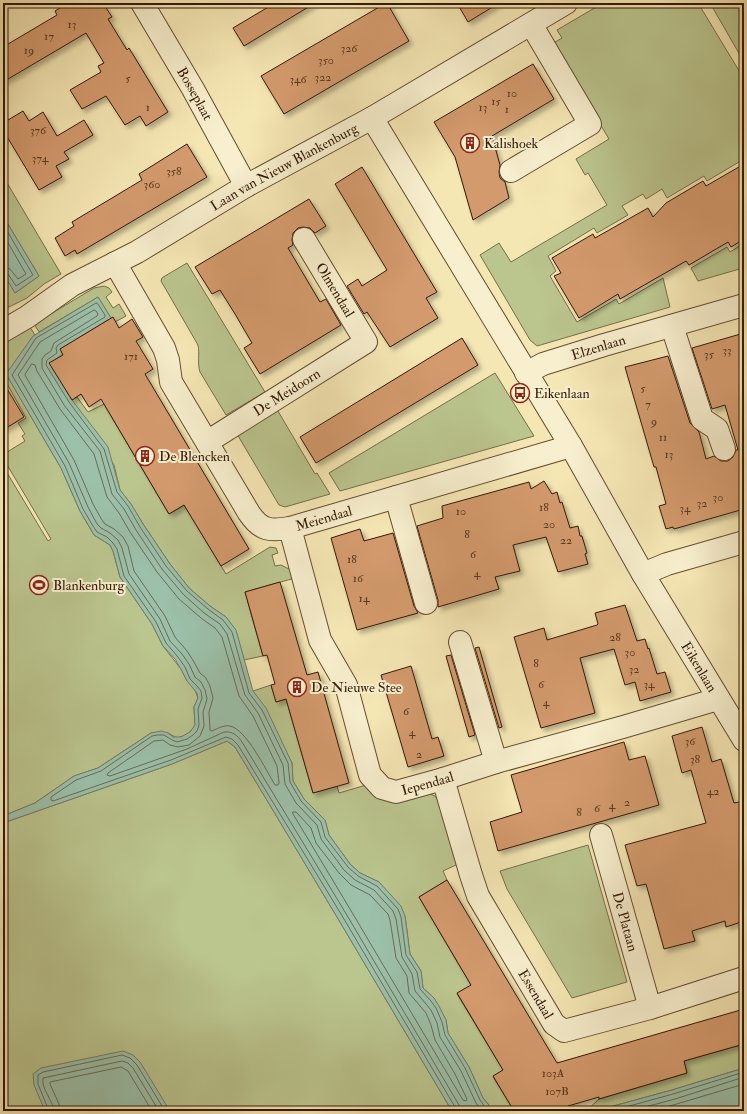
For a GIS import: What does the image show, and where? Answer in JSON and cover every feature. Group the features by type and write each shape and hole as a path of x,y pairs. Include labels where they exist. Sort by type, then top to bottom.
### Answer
{"street":[{"name":"Bosseplaat","path":"142,3 193,89 246,186"},
{"name":"Laan van Nieuw Blankenburg","path":"3,331 72,285 137,252 246,186 372,118 566,3"},
{"path":"511,171 590,124 530,24"},
{"name":"Eikenlaan","path":"372,118 571,446 643,574 744,740"},
{"name":"Olmendaal","path":"304,239 366,342"},
{"name":"Meiendaal","path":"115,263 164,348 168,360 171,382 252,518 262,527 274,531 290,528 571,446"},
{"name":"Elzenlaan","path":"526,373 543,364 744,305"},
{"path":"672,326 702,420 717,429 724,449"},
{"name":"De Meidoorn","path":"207,442 366,342"},
{"path":"396,497 426,603"},
{"name":"Iependaal","path":"290,528 320,640 346,685 370,776 382,788 396,792 718,699"},
{"path":"643,574 667,564 735,545"},
{"path":"460,642 496,762"},
{"name":"Essendaal","path":"443,779 478,896 554,1024 564,1031 650,1008 744,978"},
{"name":"De Plataan","path":"601,835 650,1008"}],"shaded area":[{"path":"603,3 698,3 744,79 744,159 707,181 704,176 667,198 662,189 646,199 643,194 622,206 628,215 597,233 594,228 548,256 556,271 550,276 577,322 616,299 619,304 663,278 670,307 537,346 530,340 480,255 499,243 511,262 607,205 588,173 585,175 576,159 609,139 552,44 562,38 557,30"},
{"path":"710,3 744,3 744,62"},
{"path":"3,176 61,274 44,284 27,298 3,310 3,273 15,293 39,276 3,216"},
{"path":"744,243 744,269 743,268 698,281 691,268 727,247 730,252"},
{"path":"187,263 265,392 226,415 200,372 198,345 161,281 162,278"},
{"path":"104,286 109,288 112,292 106,297 113,308 119,304 126,316 115,322 98,297 39,332 34,324 94,288"},
{"path":"30,327 35,335 6,374 61,468 80,511 94,535 110,545 120,577 152,624 163,646 181,669 187,681 194,688 198,698 194,707 195,725 186,735 177,738 168,733 151,733 98,768 74,776 35,803 3,816 3,466 48,541 51,539 3,458 3,452 4,454 25,441 22,436 25,434 18,423 26,418 5,380 7,379 3,372 3,341 4,343"},
{"path":"495,373 534,436 340,491 329,473"},
{"path":"77,397 88,412 104,404 169,514 184,505 226,574 270,547 276,548 278,553 272,555 275,566 281,565 293,571 295,578 245,592 263,656 244,660 236,631 226,617 210,606 189,588 170,564 131,504 120,490 114,465 72,400"},
{"path":"275,406 315,474 317,473 330,494 285,507 279,505 234,429"},
{"path":"271,685 276,702 286,699 313,793 337,786 339,793 366,785 430,794 435,796 439,801 458,864 443,871 447,880 419,897 471,985 457,994 503,1070 493,1077 511,1106 500,1111 494,1111 483,1098 469,1067 448,1033 446,1020 434,998 423,988 421,971 410,954 405,916 379,882 360,873 350,864 329,835 325,820 304,799 293,781 292,763 253,691"},
{"path":"227,741 235,747 452,1111 3,1111 3,823 172,764"},
{"path":"588,845 627,982 572,998 507,889 500,871"},
{"path":"744,1044 744,1068 595,1111 586,1111 599,1099 687,1073 684,1061"}],"water":[{"path":"3,216 39,276 15,293 3,273"},
{"path":"98,297 111,318 60,349 63,354 50,363 72,400 108,447 120,490 131,504 170,564 189,588 210,606 226,617 236,630 253,691 266,708 292,763 293,781 304,799 325,820 329,835 350,864 360,873 379,882 401,906 405,916 410,954 421,971 423,988 434,998 439,1006 446,1020 448,1033 469,1067 483,1098 494,1111 452,1111 235,747 227,741 172,764 3,823 3,816 35,803 74,776 98,768 151,733 161,731 168,733 173,737 181,737 190,732 195,725 194,707 198,698 197,693 187,681 175,659 163,646 152,624 120,577 110,545 94,535 80,511 61,468 6,374 33,336"},
{"path":"123,1051 133,1055 140,1062 170,1111 45,1111 34,1085 33,1074 41,1068"},
{"path":"744,1068 744,1111 595,1111 672,1090"}],"building":[{"path":"68,3 103,3 112,17 108,19 127,50 129,48 168,112 146,126 140,116 125,125 106,96 82,109 70,90 101,72 98,66 104,63 86,33 3,82 3,47 57,15 55,11"},
{"path":"275,3 315,3 244,46 233,28"},
{"path":"386,3 409,41 284,114 261,76"},
{"path":"457,3 499,3 468,22"},
{"name":"Kalishoek","path":"533,64 554,99 492,136 500,165 500,178 505,182 509,198 473,220 455,157 434,122"},
{"path":"23,111 29,121 43,112 57,136 84,120 93,135 64,152 69,159 56,166 62,177 39,190 3,130 3,123"},
{"path":"187,144 207,177 77,254 75,250 65,256 55,238 74,226 72,222 142,180 139,174"},
{"path":"744,164 744,239 731,247 728,242 689,265 686,261 620,299 618,294 579,318 554,276 561,273 552,258 593,234 595,238 648,208 653,217 666,203 703,181 706,186"},
{"path":"362,167 437,292 426,298 438,318 390,347 367,312 364,314 347,286 358,279 362,286 387,270 335,184"},
{"path":"309,199 326,226 315,233 310,228 298,228 293,233 293,245 288,248 320,302 326,299 341,325 260,374 244,348 252,343 235,314 220,290 212,294 195,267"},
{"path":"113,317 119,328 132,319 143,337 136,341 153,369 145,374 249,549 221,566 184,505 169,514 101,399 89,407 81,394 72,400 49,363 63,355 60,349"},
{"path":"744,333 744,509 674,529 673,527 666,529 659,506 666,504 625,367 668,356 690,423 699,432 706,459 714,456 721,461 728,461 733,457 736,450 738,450 725,405 712,409 692,348"},
{"path":"462,338 478,365 316,463 300,437"},
{"path":"3,382 24,417 3,430"},
{"path":"544,481 552,494 557,492 560,503 562,502 570,528 578,526 580,536 582,536 587,553 585,554 588,564 558,572 546,537 513,545 520,571 495,577 499,589 438,607 438,600 417,526 443,518 442,506 529,482 531,489"},
{"path":"360,529 364,541 393,533 414,606 418,613 357,630 331,538"},
{"name":"De Nieuwe Stee","path":"280,582 307,675 318,672 349,783 313,793 286,699 276,702 271,685 275,684 267,655 263,656 245,592"},
{"path":"625,605 637,641 645,639 657,674 665,672 671,692 640,701 635,682 625,685 614,649 580,658 595,713 541,728 514,637 544,628 547,640 597,625 595,613"},
{"path":"479,647 502,727 499,728 475,648"},
{"path":"451,655 475,735 469,737 446,656"},
{"path":"411,666 432,739 438,737 444,756 408,767 381,675"},
{"path":"702,727 712,762 721,759 734,803 744,801 744,921 726,927 725,921 692,931 695,941 664,949 646,884 637,886 625,845 706,823 691,770 682,773 672,736"},
{"path":"624,742 629,760 645,756 659,805 498,851 490,822 522,812 511,775"},
{"path":"447,880 557,1063 744,1009 744,1044 684,1061 687,1073 599,1099 599,1097 568,1106 570,1111 514,1111 493,1076 503,1070 457,993 471,985 419,897"}],"place":[{"name":"Kalishoek","path":"470,143"},
{"name":"Eikenlaan","path":"520,393"},
{"name":"De Blencken","path":"145,456"},
{"name":"Blankenburg","path":"39,585"},
{"name":"De Nieuwe Stee","path":"297,687"}]}
